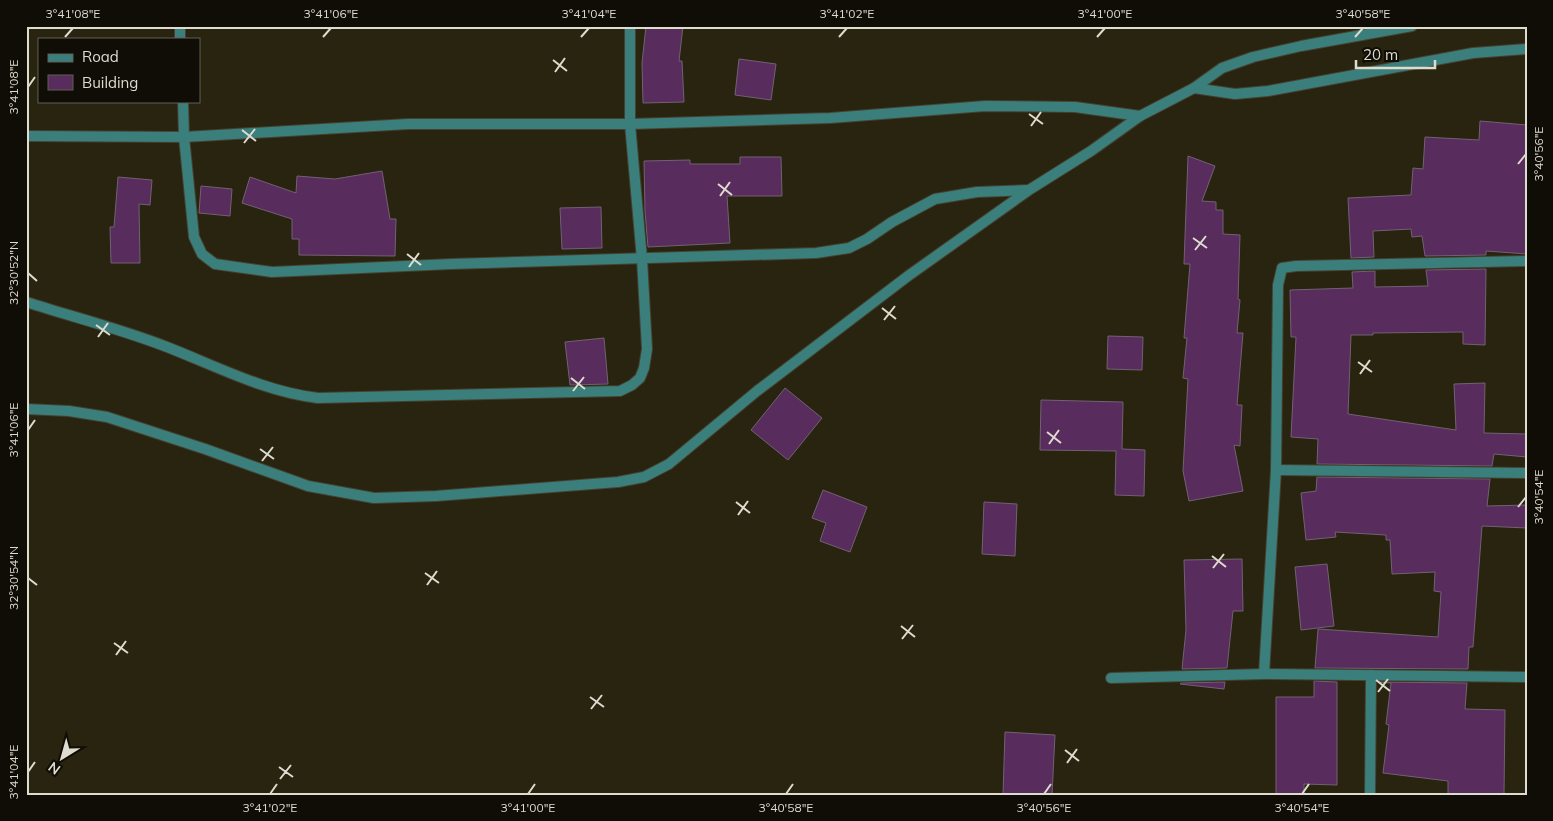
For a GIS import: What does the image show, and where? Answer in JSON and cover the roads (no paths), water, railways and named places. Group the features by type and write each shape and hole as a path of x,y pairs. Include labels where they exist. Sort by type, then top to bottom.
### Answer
{"street":[{"path":"26,302 166,346 263,385 300,396 318,398 620,391 632,385 640,378 644,368 647,349 642,259 630,124 630,26"},
{"path":"26,409 69,411 107,417 205,449 308,486 374,498 436,496 533,489 618,482 644,477 669,464 757,391 861,314 908,276 1028,190 1091,151 1140,116 1194,88 1222,68 1253,57 1301,46 1412,26"},
{"path":"1194,88 1235,94 1268,91 1473,53 1527,49"},
{"path":"183,102 184,137 194,237 202,254 215,264 272,272 451,264 816,253 849,248 935,199 977,192 1028,190"},
{"path":"26,136 184,137 408,124 630,124 830,118 985,106 1074,107 1140,116"},
{"path":"1264,674 1276,470 1278,285 1282,268 1296,266 1527,261"},
{"path":"1276,470 1527,473"},
{"path":"1112,678 1264,674 1527,677"},
{"path":"1370,795 1371,675"}]}
